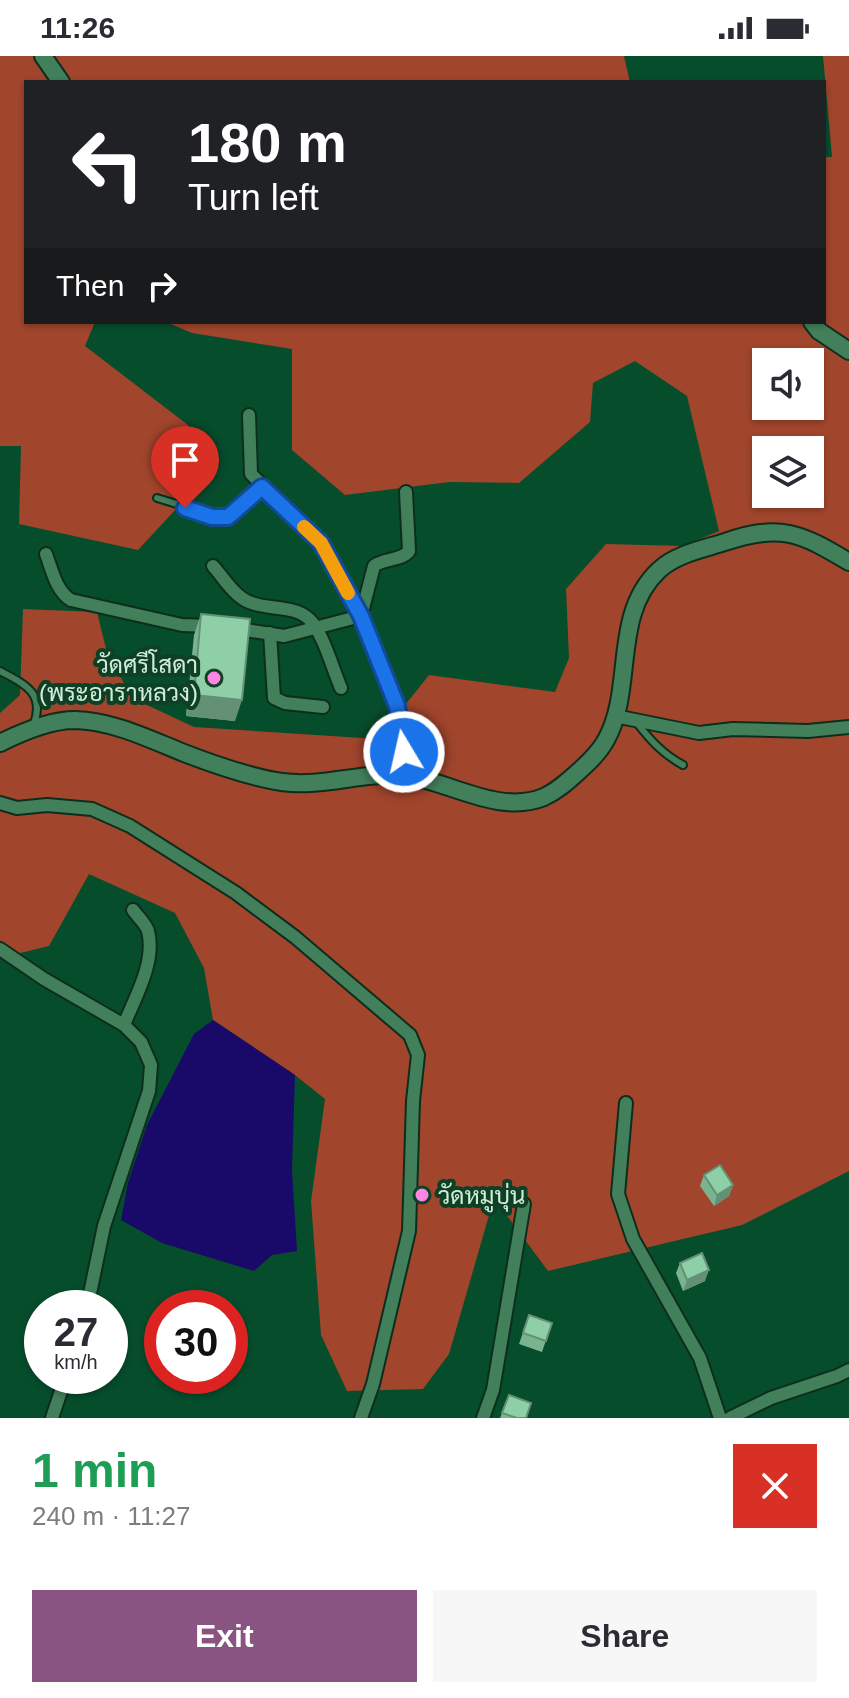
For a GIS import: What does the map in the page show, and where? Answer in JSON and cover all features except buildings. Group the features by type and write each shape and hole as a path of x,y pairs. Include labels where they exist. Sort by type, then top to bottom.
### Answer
{"main road":[{"path":"43,56 60,80"},
{"path":"814,324 849,351"},
{"path":"0,743 33,729 72,720 118,727 258,777 286,783 408,776 494,800 524,802 544,797 562,787 606,741 615,716 626,639 633,615 645,589 659,570 678,557 752,533 775,531 814,540 849,562"}],"street":[{"path":"249,415 251,474 321,543 361,616 397,706 408,776"},
{"path":"361,616 374,566 408,554 406,492"},
{"path":"46,554 63,596 182,625 255,630 284,636 361,616"},
{"path":"213,566 240,597 260,605 301,613 316,628 341,688"},
{"path":"270,633 274,698 285,703 323,707"},
{"path":"615,716 699,733 733,729 808,731 849,727"},
{"path":"0,803 17,808 47,805 92,809 130,826 236,893 283,928 410,1035 418,1055 413,1101 409,1231 373,1384 361,1418"},
{"path":"124,1025 150,951 147,928 133,910"},
{"path":"0,949 124,1025 141,1042 151,1065 149,1091 104,1226 91,1290"},
{"path":"626,1103 618,1194 633,1239 700,1358 720,1418"},
{"path":"483,1418 493,1390 524,1204"},
{"path":"730,1418 771,1398 845,1374"},
{"path":"52,1418 60,1394"}],"lane":[{"path":"157,498 223,518 262,487"},
{"path":"0,671 30,688 35,697 37,714 33,729"},
{"path":"635,720 653,745 683,765"}],"shaded area":[{"path":"0,56 624,56 630,80 24,80 24,324 94,324 85,346 188,425 189,495 138,550 19,524 21,446 0,446"},
{"path":"823,56 849,56 849,1171 742,1225 548,1271 494,1198 449,1354 423,1389 347,1391 321,1335 311,1201 325,1099 213,1020 204,968 175,913 89,874 49,946 0,958 0,713 20,695 23,609 97,612 108,657 134,699 194,727 378,739 429,675 555,692 569,658 566,589 606,544 683,546 719,531 687,396 635,361 593,383 590,422 519,483 449,482 345,495 292,450 292,349 192,333 171,324 826,324 826,157 832,157"},
{"path":"213,1020 295,1075 292,1170 297,1251 272,1255 254,1271 162,1243 121,1220 128,1183 147,1125 194,1034"}],"slow traffic":[{"path":"304,527 321,543 348,593"}],"place":[{"name":"วัดศรีโสดา (พระอาราหลวง)","path":"214,678"},
{"name":"วัดหมูบุ่น","path":"422,1195"}],"route":[{"path":"185,508 212,517 228,517 262,487 321,543 361,616 397,706 404,752"}]}
